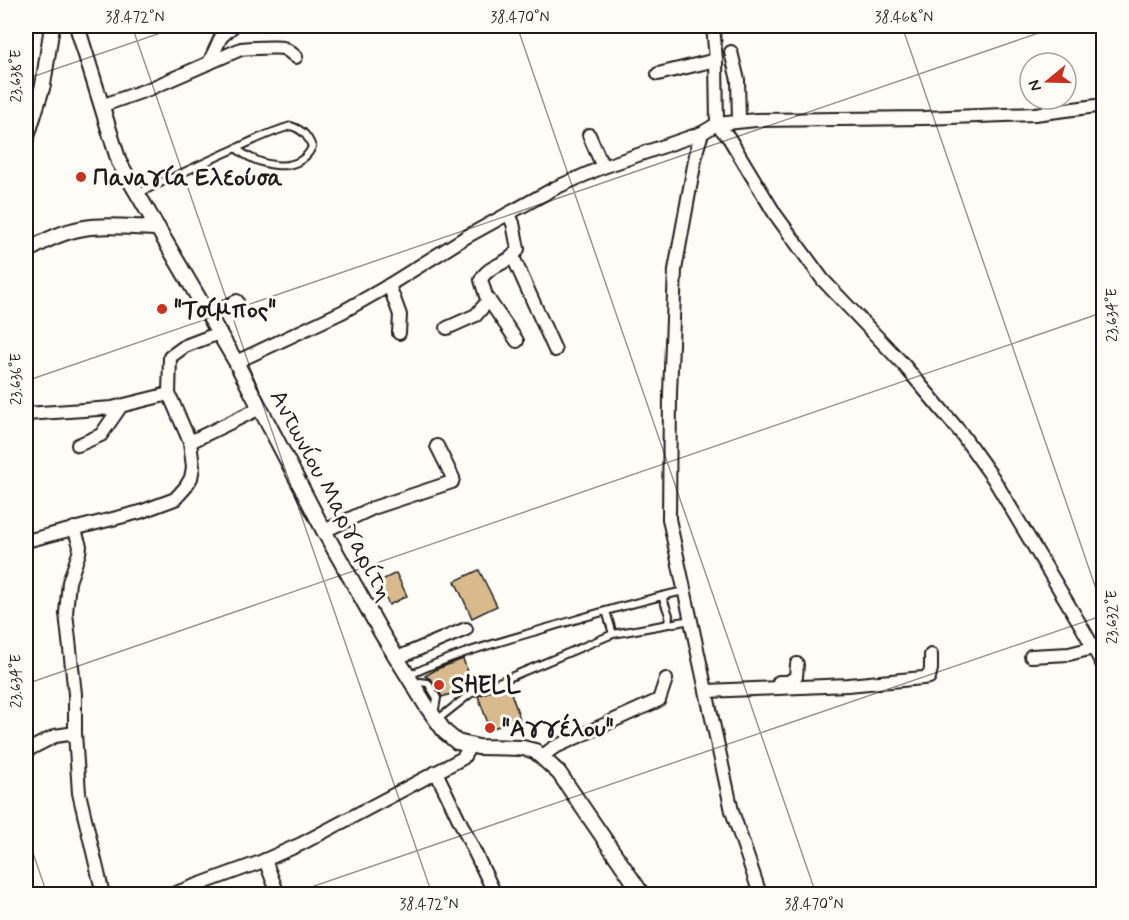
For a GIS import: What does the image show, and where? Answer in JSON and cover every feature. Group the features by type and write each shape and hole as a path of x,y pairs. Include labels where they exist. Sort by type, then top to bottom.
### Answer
{"street":[{"path":"26,140 42,85 52,26"},
{"name":"Αντωνίου Μαργαρίτη","path":"77,26 119,162 237,362 324,531 397,658 414,679 452,739 470,746 523,748 536,751 543,756"},
{"path":"208,63 221,37 233,26"},
{"path":"713,26 717,124 729,138 775,214 823,280 903,364 961,433 1005,498 1104,667"},
{"path":"101,106 149,89 241,49 279,47 296,57"},
{"path":"731,52 738,80 739,120"},
{"path":"658,74 716,60"},
{"path":"237,362 342,312 555,188 603,168 702,133 717,124 739,120 1035,114 1104,105"},
{"path":"702,133 697,148 675,270 670,393 669,519 732,811 760,894"},
{"path":"589,135 603,168"},
{"path":"507,214 517,235 518,249 513,257 483,275 481,280 489,300 517,341"},
{"path":"26,252 62,232 79,228 96,226 158,228"},
{"path":"513,257 555,350"},
{"path":"389,285 400,315 399,333"},
{"path":"447,328 476,315 489,300"},
{"path":"209,315 237,301"},
{"path":"26,541 140,512 175,499 191,478 193,467 190,442 169,394 170,357 185,346 219,333"},
{"path":"26,414 95,411 169,394"},
{"path":"78,445 101,435 121,406"},
{"path":"190,442 260,408"},
{"path":"324,531 373,508 452,482 453,478 437,446"},
{"path":"74,528 80,546 69,582 66,613 75,694 79,793 103,894"},
{"path":"397,658 466,629"},
{"path":"1031,656 1069,654 1093,648"},
{"path":"706,688 848,685 923,678 929,677 931,655"},
{"path":"706,688 788,682 796,677 797,664"},
{"path":"637,893 559,773 543,756 553,748 659,700 666,679"},
{"path":"26,751 55,736 75,733"},
{"path":"173,894 266,860 336,827 462,758 470,746"},
{"path":"436,772 495,894"},
{"path":"266,860 278,894"}],"lane":[{"path":"137,194 236,148 291,126 304,132 312,147 309,155 300,160 287,165 272,166 245,156 236,148"},
{"path":"414,679 452,656 606,611 685,591"},
{"path":"662,596 669,615 668,624"},
{"path":"606,611 613,634"},
{"path":"436,715 470,694 613,634 692,620"}],"building":[{"path":"479,570 497,606 472,618 455,581"},
{"path":"396,573 407,596 389,605 378,582"},
{"path":"463,659 473,686 442,697 432,680 425,676"},
{"path":"508,684 520,719 490,729 478,696"}],"place":[{"name":"Παναγία Ελεούσα","path":"81,177"},
{"name":"\"Τσίμπος\"","path":"162,309"},
{"name":"SHELL","path":"439,685"},
{"name":"\"Αγγέλου\"","path":"490,728"}]}
